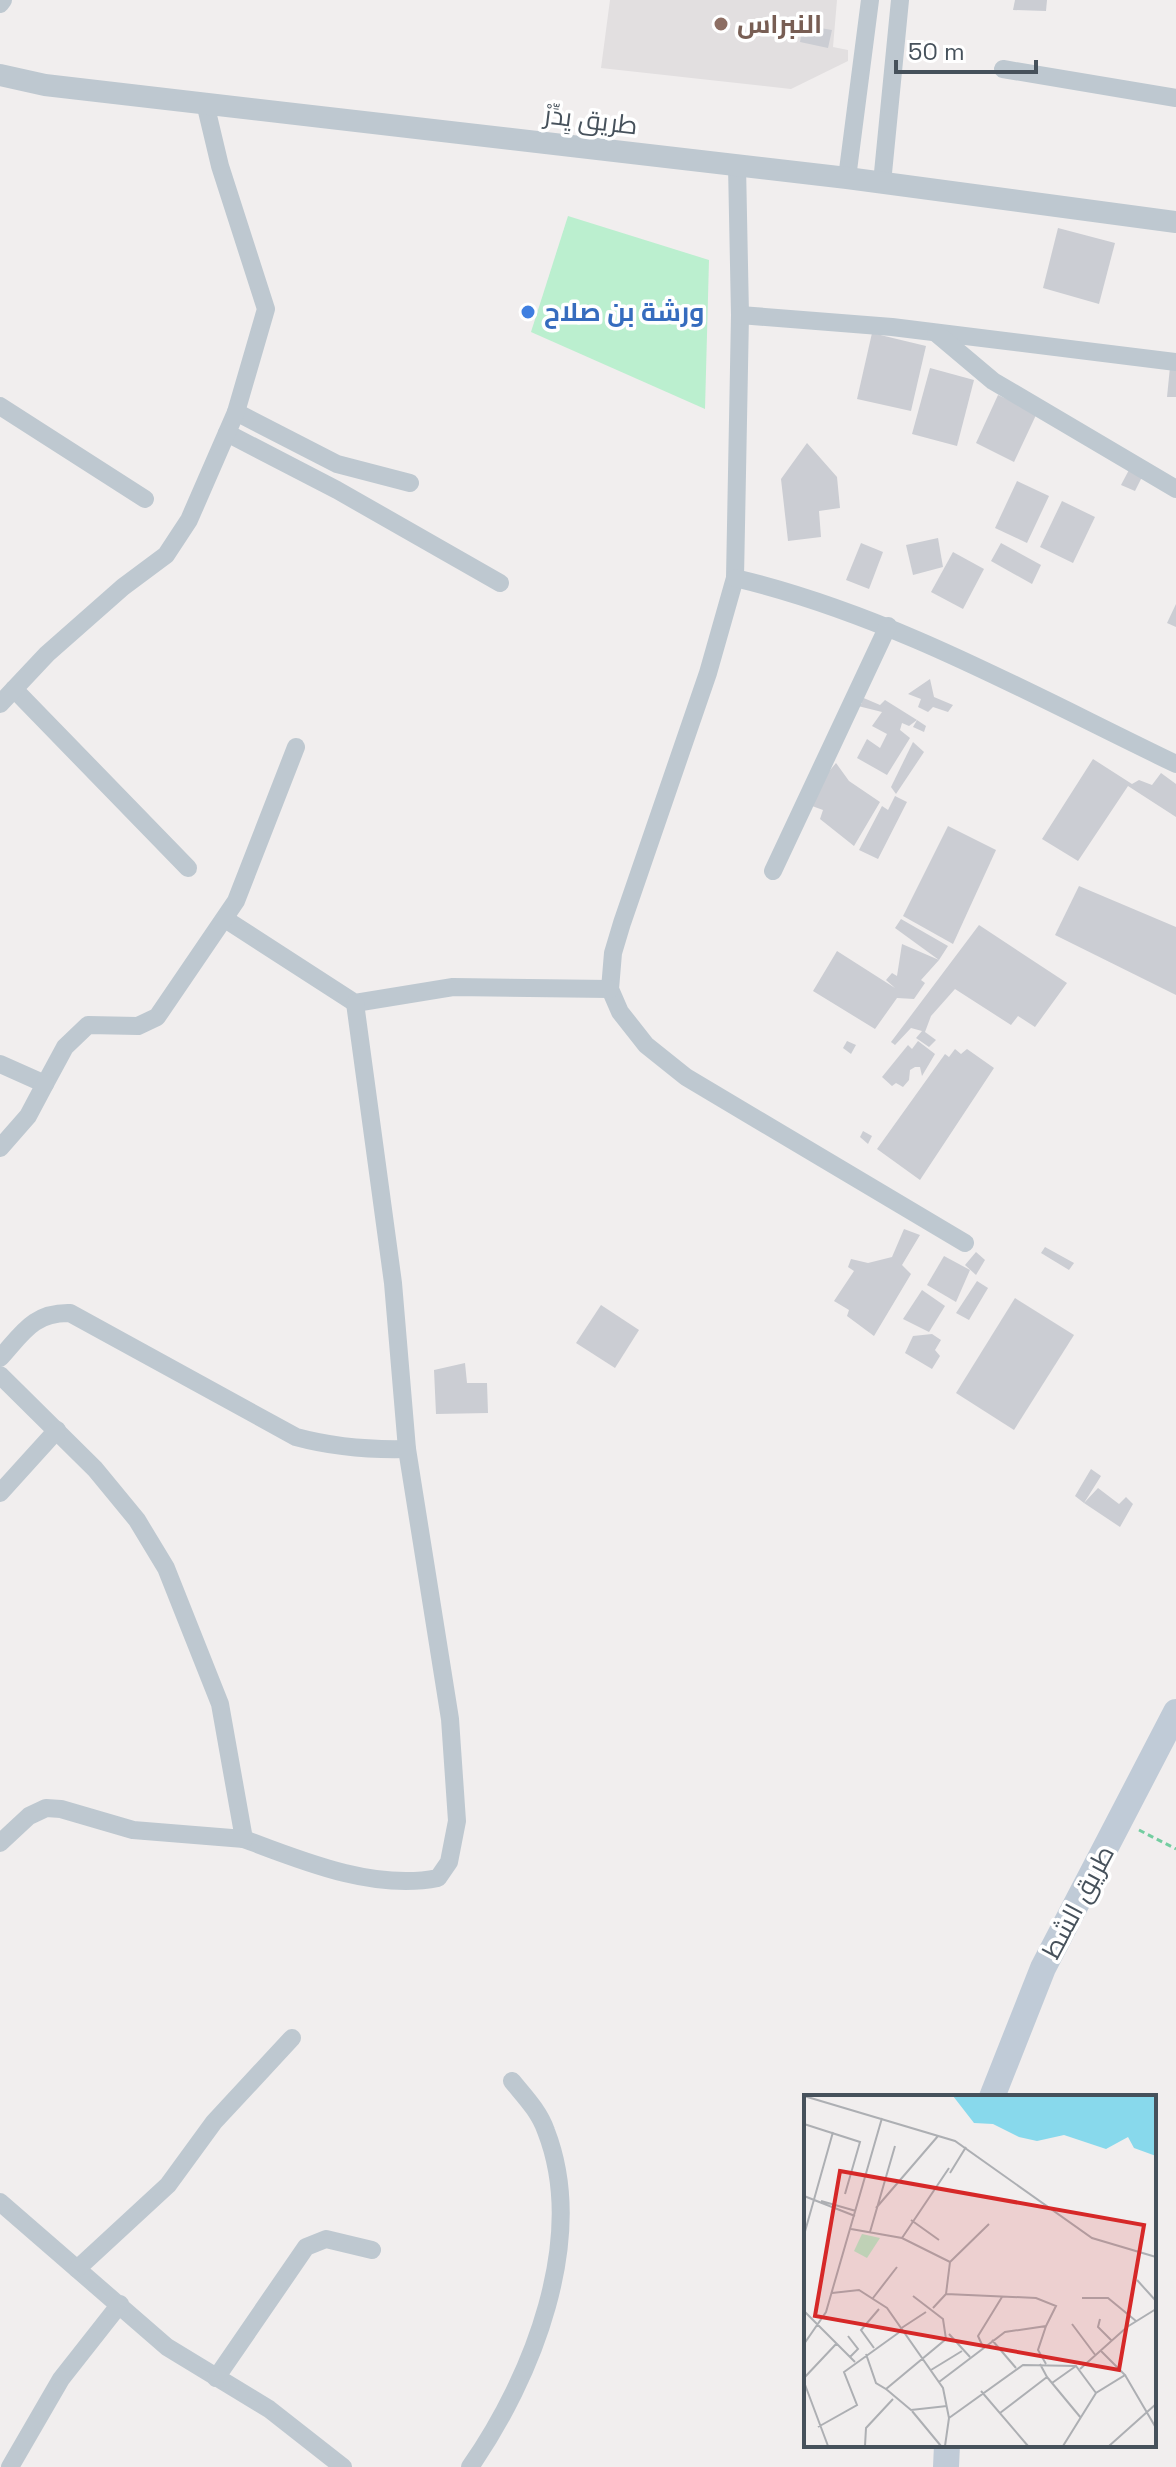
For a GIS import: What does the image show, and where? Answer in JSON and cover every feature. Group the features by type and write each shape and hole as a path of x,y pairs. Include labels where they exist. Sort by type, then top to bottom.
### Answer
{"main road":[{"name":"طريق الشط","path":"993,2095 1043,1968 1176,1712"},
{"path":"946,2467 947,2447"}],"street":[{"path":"847,178 870,0"},
{"path":"882,183 900,0"},
{"path":"1003,69 1176,98"},
{"name":"طريق يِدِّرْ","path":"0,75 45,85 847,178 1176,222"},
{"path":"0,703 101,606 166,555 189,520 236,412 266,309 220,166 205,103"},
{"path":"737,165 740,315 735,578 708,673 622,923 613,953 610,989 633,1030 686,1077 965,1243"},
{"path":"740,315 936,333 1176,362"},
{"path":"936,333 993,381 1176,489"},
{"path":"0,406 145,499"},
{"path":"236,412 337,464 410,483"},
{"path":"227,433 337,490 500,583"},
{"path":"735,578 795,592 888,626 1176,764"},
{"path":"773,871 888,626"},
{"path":"14,689 188,868"},
{"path":"0,1148 28,1116 65,1047 88,1025 138,1026 157,1017 225,919 243,883 296,747"},
{"path":"225,919 355,1003 453,987 610,989"},
{"path":"0,1843 29,1816 46,1808 61,1809 133,1830 244,1839 349,1873 418,1882 438,1878 449,1862 457,1821 450,1719 407,1449 393,1283 355,1003"},
{"path":"0,1064 45,1084"},
{"path":"0,1358 26,1326 43,1316 70,1313 296,1437 327,1446 407,1449"},
{"path":"0,1375 57,1430 137,1520 166,1568 220,1704 244,1839"},
{"path":"0,1493 57,1430"},
{"path":"77,2269 168,2185 214,2122 292,2038"},
{"path":"470,2467 528,2360 543,2321 561,2235 560,2192 551,2144 536,2111 512,2081"},
{"path":"0,2202 167,2347 269,2409 343,2467"},
{"path":"216,2378 306,2247 326,2239 372,2250"},
{"path":"10,2467 61,2379 120,2304"}],"path":[{"path":"1122,1821 1176,1849"}],"shaded area":[{"name":"النبراس","path":"610,0 837,0 833,47 848,50 848,61 791,89 601,68"}],"green space":[{"path":"568,216 709,260 705,409 531,332"}],"building":[{"path":"1015,0 1047,0 1046,11 1013,10"},
{"path":"803,25 832,30 828,48 800,42"},
{"path":"1058,228 1115,243 1099,304 1043,288"},
{"path":"872,333 926,346 911,411 857,399"},
{"path":"1170,367 1176,368 1176,397 1167,397"},
{"path":"930,368 974,380 957,446 912,434"},
{"path":"998,395 1037,413 1014,462 976,443"},
{"path":"807,443 837,477 840,508 819,511 821,537 788,541 781,479"},
{"path":"1130,468 1143,475 1135,491 1121,485"},
{"path":"1017,481 1049,496 1027,543 995,528"},
{"path":"1062,501 1095,517 1073,563 1040,547"},
{"path":"938,538 943,567 913,575 906,545"},
{"path":"861,543 883,552 869,589 846,580"},
{"path":"1001,543 1041,565 1032,584 991,561"},
{"path":"953,552 984,569 963,609 931,592"},
{"path":"1176,604 1176,627 1167,623"},
{"path":"930,679 934,697 953,705 948,712 933,707 928,712 918,707 921,699 908,694"},
{"path":"859,696 880,705 885,700 917,720 909,726 902,723 900,730 910,738 887,775 857,758 867,739 880,748 887,734 872,726 882,712 854,705 856,701 862,704"},
{"path":"917,720 926,726 924,732 913,727"},
{"path":"913,742 924,752 896,794 891,787"},
{"path":"1093,759 1132,784 1139,780 1152,785 1161,773 1176,784 1176,817 1128,786 1078,861 1042,839"},
{"path":"836,763 849,781 880,802 854,846 820,819 823,810 812,806 821,781"},
{"path":"895,796 907,802 878,859 859,850 882,806 888,810"},
{"path":"948,826 996,850 953,944 903,916"},
{"path":"1079,886 1176,927 1176,995 1055,935"},
{"path":"901,919 948,946 939,960 895,928"},
{"path":"979,925 1067,983 1035,1027 1018,1016 1011,1025 955,989 931,1016 925,1032 936,1040 929,1047 916,1038 922,1031 911,1028 895,1045 891,1042"},
{"path":"902,944 939,960 921,980 925,983 914,999 897,998 875,1029 813,991 837,951 895,988 886,980 892,973 897,976"},
{"path":"847,1041 856,1045 851,1054 843,1048"},
{"path":"918,1041 935,1054 922,1076 920,1067 915,1067 910,1070 909,1080 903,1087 896,1083 892,1086 882,1077 908,1045 912,1049"},
{"path":"955,1049 961,1054 967,1049 994,1068 920,1180 877,1149 945,1054 949,1057"},
{"path":"863,1131 872,1136 868,1144 860,1137"},
{"path":"904,1229 920,1235 902,1265 911,1274 874,1336 847,1316 849,1310 834,1301 854,1271 848,1267 851,1259 868,1263 892,1257"},
{"path":"1045,1247 1074,1263 1069,1270 1041,1253"},
{"path":"976,1252 985,1260 976,1275 965,1265"},
{"path":"944,1256 970,1270 956,1302 927,1285"},
{"path":"977,1281 988,1288 969,1320 956,1313"},
{"path":"922,1290 945,1306 929,1332 903,1319"},
{"path":"1015,1298 1074,1335 1014,1430 956,1393"},
{"path":"601,1305 639,1330 615,1368 576,1343"},
{"path":"932,1334 941,1340 935,1350 940,1356 932,1369 905,1353 913,1336"},
{"path":"465,1363 467,1383 487,1383 488,1413 436,1414 434,1370"},
{"path":"1091,1469 1101,1476 1084,1503 1075,1496"},
{"path":"1098,1488 1119,1504 1126,1497 1133,1504 1120,1527 1084,1503"}],"place":[{"name":"النبراس","path":"721,24"},
{"name":"ورشة بن صلاح","path":"528,312"}]}
